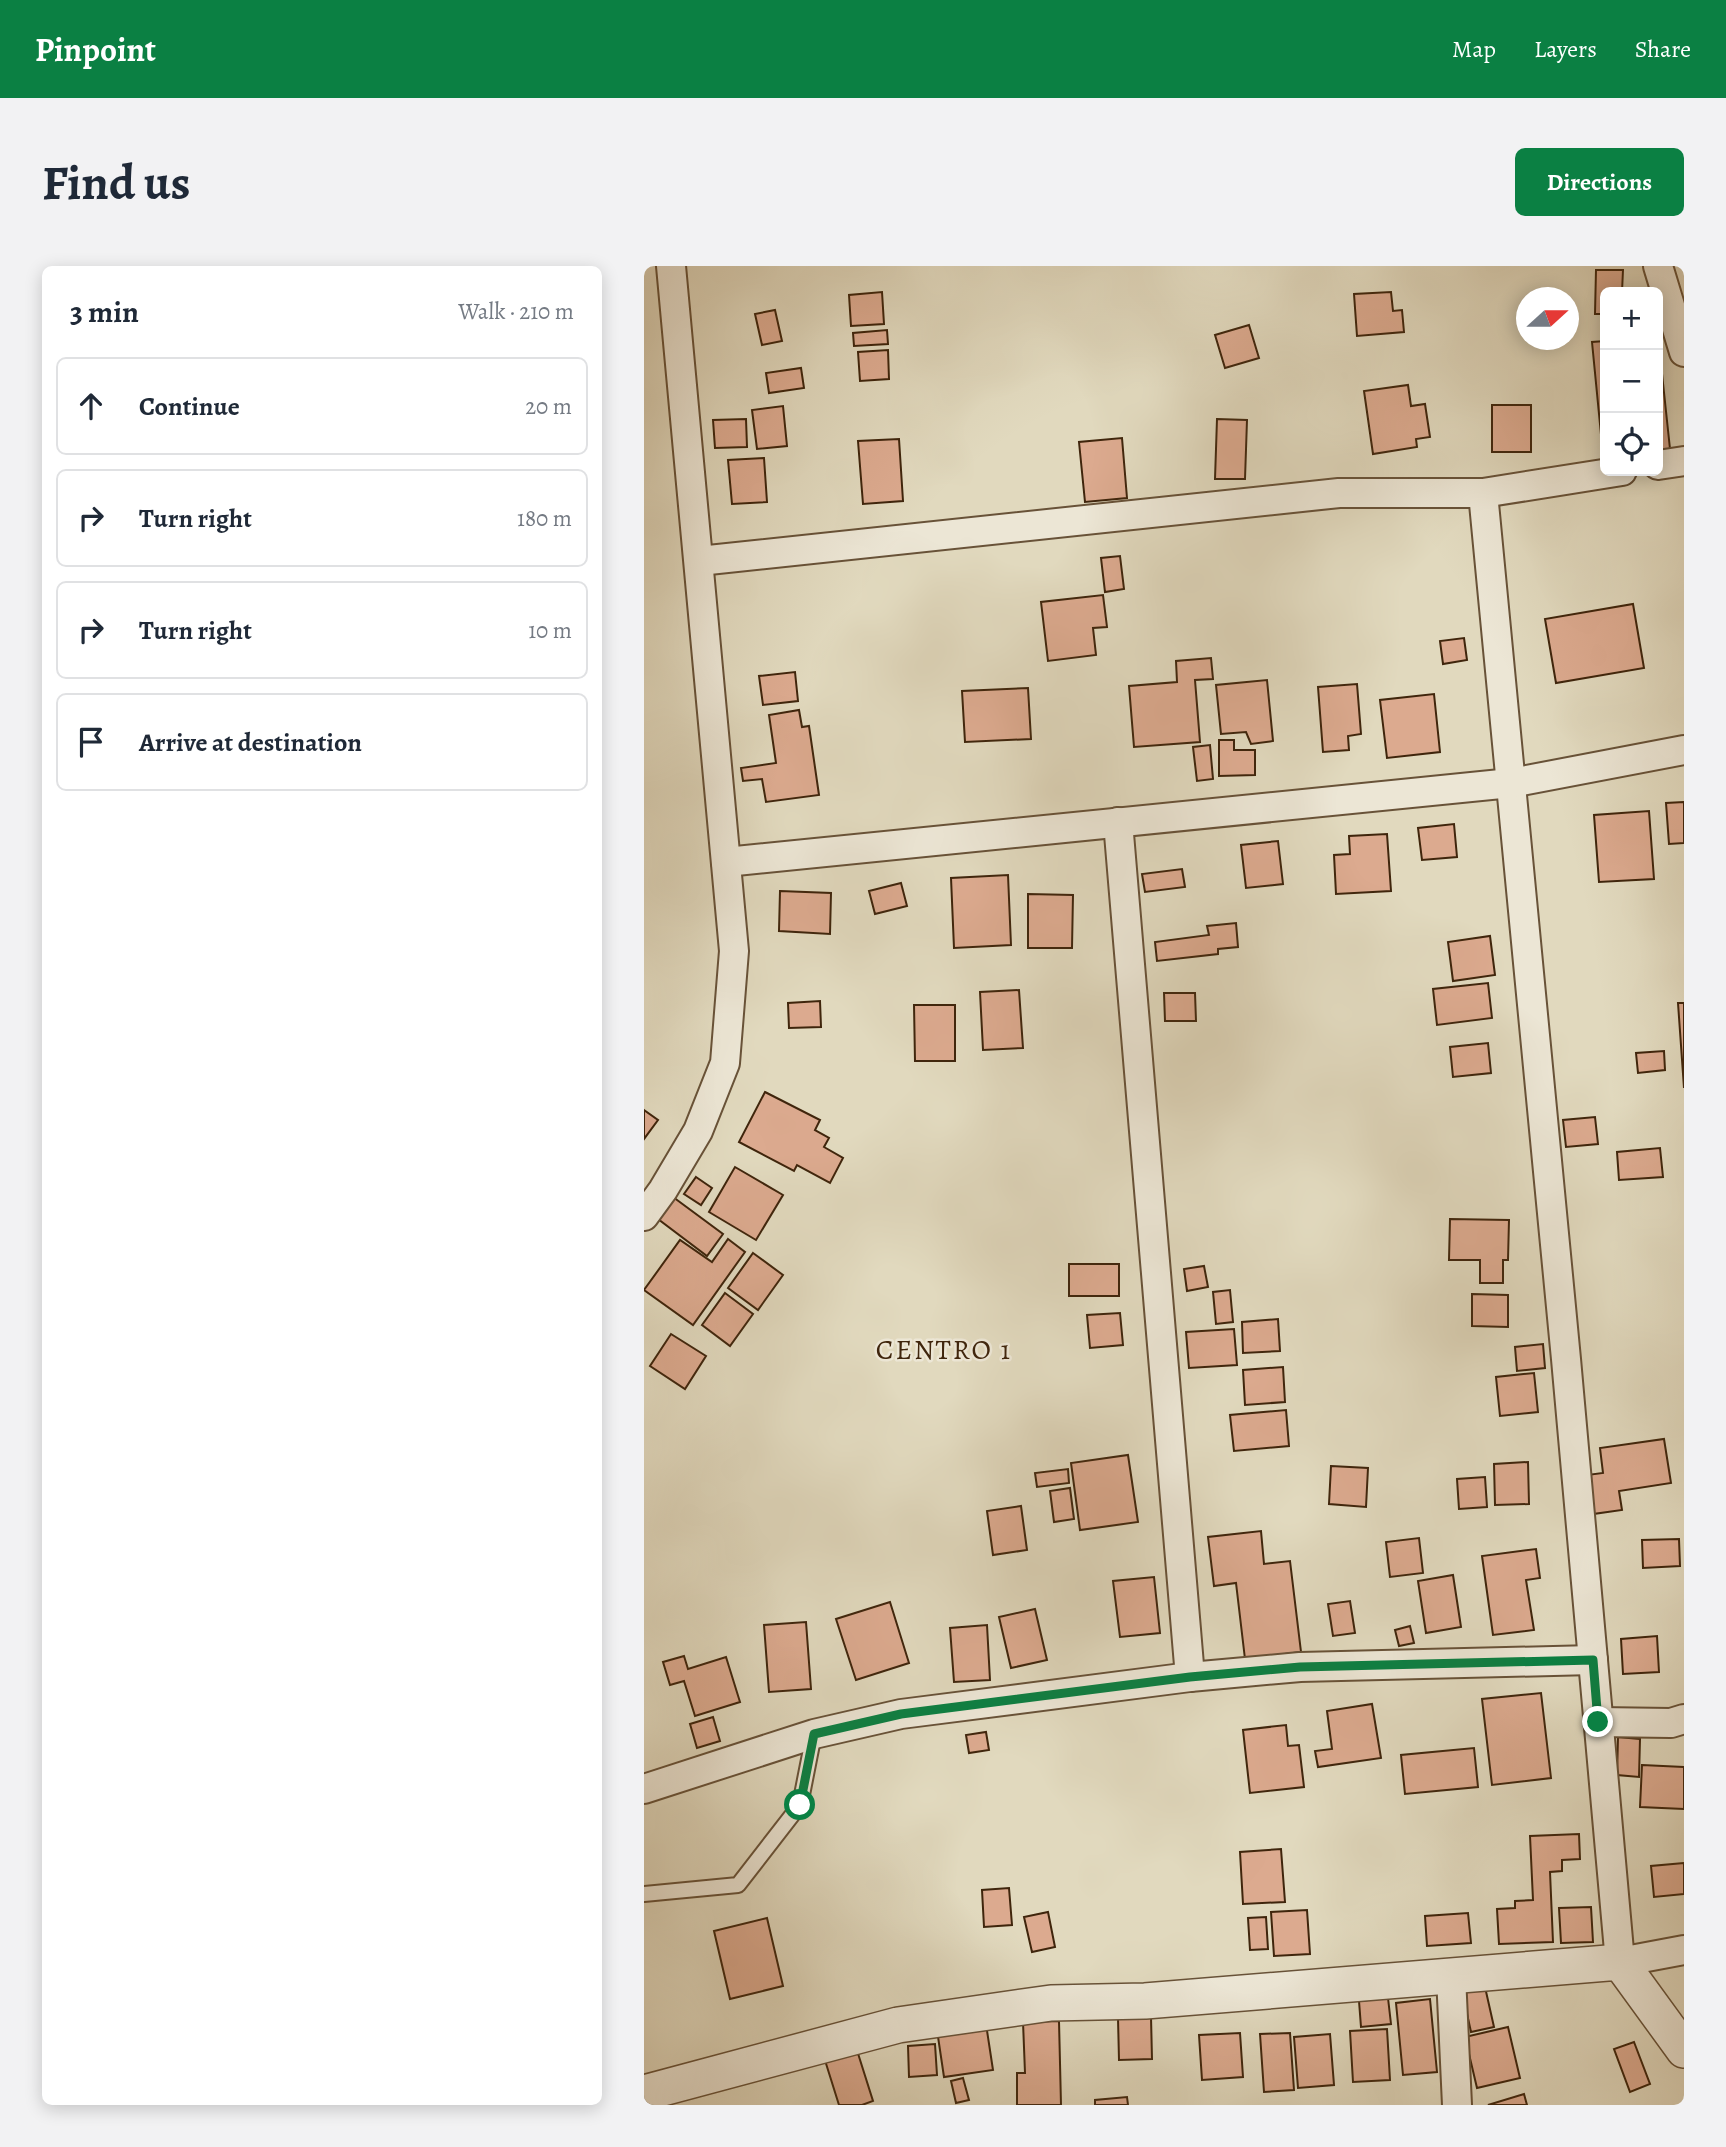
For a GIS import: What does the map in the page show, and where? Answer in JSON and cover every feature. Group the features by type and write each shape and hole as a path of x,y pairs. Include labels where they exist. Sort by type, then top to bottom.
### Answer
{"street":[{"path":"644,1216 698,1131 725,1063 734,951 671,266"},
{"path":"1658,266 1684,352"},
{"path":"1663,464 1684,461"},
{"path":"699,561 1339,493 1483,493 1600,474"},
{"path":"1483,493 1620,1962 1684,2050"},
{"path":"726,862 1511,783 1684,750"},
{"path":"1118,822 1190,1677"},
{"path":"644,1789 814,1734 901,1714 1190,1677 1300,1667 1593,1660"},
{"path":"1598,1722 1671,1723 1684,1719"},
{"path":"644,2093 745,2064 911,2023 1051,2003 1145,2001 1620,1962 1684,1950"},
{"path":"1451,1976 1457,2105"}],"lane":[{"path":"644,1894 738,1885 800,1805 814,1734"}],"building":[{"path":"1596,270 1623,270 1622,287 1600,287 1600,314 1595,314"},
{"path":"882,292 884,324 851,326 849,295"},
{"path":"1391,292 1393,311 1402,310 1404,332 1357,336 1354,294"},
{"path":"775,310 782,341 762,345 755,314"},
{"path":"1249,325 1259,358 1225,368 1215,335"},
{"path":"887,330 888,344 854,346 853,333"},
{"path":"1600,341 1600,424 1592,342"},
{"path":"888,350 889,379 860,381 858,352"},
{"path":"801,368 804,388 769,393 766,373"},
{"path":"1663,383 1670,449 1663,450"},
{"path":"1408,385 1411,406 1425,404 1430,437 1416,439 1417,447 1373,454 1364,391"},
{"path":"1492,405 1531,405 1531,452 1492,452"},
{"path":"783,406 787,446 757,449 752,410"},
{"path":"746,419 747,447 715,448 713,420"},
{"path":"1217,419 1247,420 1245,479 1215,479"},
{"path":"1122,438 1127,498 1085,502 1079,442"},
{"path":"899,439 903,501 863,504 858,441"},
{"path":"764,458 767,502 732,504 728,460"},
{"path":"1120,556 1124,589 1105,592 1101,558"},
{"path":"1103,595 1107,627 1093,628 1096,655 1048,661 1041,602"},
{"path":"1633,604 1644,668 1556,683 1545,619"},
{"path":"1464,638 1467,660 1443,664 1440,641"},
{"path":"1211,658 1213,679 1195,680 1200,742 1134,747 1129,686 1177,682 1176,661"},
{"path":"795,672 798,701 763,705 759,676"},
{"path":"1267,680 1273,741 1251,744 1246,732 1221,734 1216,685"},
{"path":"1357,684 1361,734 1348,736 1349,750 1323,752 1318,687"},
{"path":"1028,688 1031,739 965,742 962,691"},
{"path":"1434,694 1440,752 1387,758 1380,700"},
{"path":"799,710 802,727 809,726 819,795 766,802 762,779 743,781 741,768 776,763 769,715"},
{"path":"1219,740 1234,740 1234,750 1255,750 1255,775 1219,776"},
{"path":"1210,745 1213,779 1197,781 1193,747"},
{"path":"1684,802 1684,843 1669,844 1666,803"},
{"path":"1649,811 1654,879 1599,882 1594,815"},
{"path":"1454,824 1457,857 1422,860 1418,828"},
{"path":"1387,834 1391,891 1336,894 1334,855 1350,854 1349,836"},
{"path":"1278,841 1283,884 1246,888 1241,845"},
{"path":"1182,869 1185,887 1145,892 1142,874"},
{"path":"1008,875 1011,945 954,948 951,878"},
{"path":"901,883 907,906 875,914 869,891"},
{"path":"780,891 831,893 830,934 779,931"},
{"path":"1028,894 1073,895 1072,948 1028,948"},
{"path":"1236,923 1238,947 1218,949 1218,954 1157,961 1155,942 1209,935 1207,926"},
{"path":"1490,936 1495,975 1453,981 1448,942"},
{"path":"1488,983 1492,1018 1437,1025 1433,989"},
{"path":"1019,990 1023,1048 983,1050 980,992"},
{"path":"1164,993 1195,993 1196,1021 1165,1021"},
{"path":"820,1001 821,1027 789,1028 788,1003"},
{"path":"1678,1003 1684,1003 1684,1088"},
{"path":"914,1005 955,1005 955,1061 915,1061"},
{"path":"1488,1043 1491,1073 1453,1077 1450,1047"},
{"path":"1664,1051 1665,1070 1638,1073 1636,1053"},
{"path":"765,1092 820,1120 815,1130 829,1138 824,1147 843,1158 830,1183 797,1165 794,1171 739,1142"},
{"path":"644,1110 658,1120 644,1139"},
{"path":"1595,1117 1598,1144 1566,1147 1563,1120"},
{"path":"1660,1148 1663,1177 1619,1180 1617,1152"},
{"path":"735,1167 783,1195 756,1240 709,1212"},
{"path":"696,1177 712,1188 701,1205 684,1194"},
{"path":"673,1197 723,1234 707,1256 658,1219"},
{"path":"1450,1219 1509,1220 1508,1260 1503,1260 1503,1283 1480,1283 1480,1260 1449,1260"},
{"path":"728,1239 745,1252 693,1325 644,1290 680,1240 712,1262"},
{"path":"753,1253 783,1275 758,1310 728,1288"},
{"path":"1069,1264 1119,1264 1119,1296 1069,1296"},
{"path":"1204,1266 1208,1287 1187,1291 1184,1269"},
{"path":"1230,1290 1233,1322 1216,1324 1213,1292"},
{"path":"725,1293 753,1314 730,1346 702,1325"},
{"path":"1472,1294 1508,1295 1508,1327 1472,1326"},
{"path":"1120,1313 1123,1345 1090,1348 1087,1315"},
{"path":"1278,1319 1280,1351 1243,1353 1242,1322"},
{"path":"1234,1329 1237,1365 1189,1368 1186,1332"},
{"path":"671,1334 706,1356 685,1389 650,1366"},
{"path":"1543,1344 1545,1368 1517,1371 1515,1347"},
{"path":"1283,1367 1285,1402 1245,1405 1243,1370"},
{"path":"1534,1373 1538,1412 1500,1416 1496,1377"},
{"path":"1286,1410 1289,1446 1234,1451 1230,1415"},
{"path":"1664,1439 1671,1483 1619,1491 1622,1510 1593,1514 1587,1475 1603,1473 1600,1448"},
{"path":"1128,1455 1138,1522 1080,1530 1071,1463"},
{"path":"1528,1462 1529,1504 1495,1505 1494,1464"},
{"path":"1331,1466 1368,1468 1366,1507 1329,1504"},
{"path":"1068,1469 1069,1483 1037,1487 1035,1473"},
{"path":"1485,1477 1487,1507 1459,1509 1457,1479"},
{"path":"1070,1488 1074,1519 1054,1522 1050,1491"},
{"path":"1021,1506 1027,1550 993,1555 987,1511"},
{"path":"1261,1531 1264,1564 1290,1561 1301,1652 1245,1659 1236,1583 1214,1586 1208,1537"},
{"path":"1419,1538 1423,1573 1390,1577 1386,1542"},
{"path":"1679,1539 1680,1566 1643,1568 1642,1540"},
{"path":"1536,1549 1540,1578 1526,1580 1534,1630 1493,1635 1482,1556"},
{"path":"1453,1575 1461,1627 1426,1633 1418,1581"},
{"path":"1154,1577 1160,1633 1120,1637 1113,1581"},
{"path":"1350,1601 1355,1633 1333,1636 1328,1604"},
{"path":"890,1602 909,1663 856,1680 836,1619"},
{"path":"1035,1609 1047,1660 1011,1668 999,1617"},
{"path":"806,1622 811,1689 769,1692 764,1625"},
{"path":"987,1625 990,1680 954,1682 950,1628"},
{"path":"1410,1626 1414,1643 1399,1646 1395,1630"},
{"path":"1657,1636 1659,1672 1623,1674 1621,1639"},
{"path":"684,1656 688,1669 726,1657 740,1702 695,1716 684,1681 670,1685 663,1662"},
{"path":"1541,1693 1551,1778 1492,1785 1482,1699"},
{"path":"1372,1704 1381,1758 1318,1767 1315,1751 1332,1749 1327,1711"},
{"path":"713,1717 720,1741 697,1748 690,1724"},
{"path":"1286,1725 1288,1746 1299,1745 1304,1787 1250,1793 1243,1730"},
{"path":"986,1732 989,1750 969,1753 966,1735"},
{"path":"1618,1737 1640,1739 1639,1777 1617,1775"},
{"path":"1474,1748 1478,1787 1405,1794 1401,1755"},
{"path":"1642,1765 1684,1767 1684,1809 1640,1807"},
{"path":"1579,1834 1580,1859 1562,1860 1562,1871 1550,1872 1553,1942 1499,1944 1497,1909 1515,1908 1515,1901 1533,1900 1530,1836"},
{"path":"1281,1849 1285,1902 1243,1904 1240,1852"},
{"path":"1684,1863 1684,1894 1654,1897 1651,1866"},
{"path":"1009,1888 1012,1925 984,1927 982,1890"},
{"path":"1591,1907 1593,1942 1561,1943 1559,1908"},
{"path":"1307,1910 1310,1954 1274,1956 1271,1912"},
{"path":"1048,1912 1055,1947 1032,1952 1024,1917"},
{"path":"1468,1913 1471,1943 1427,1946 1425,1916"},
{"path":"1266,1917 1268,1949 1250,1950 1248,1918"},
{"path":"767,1918 783,1986 730,1999 714,1931"},
{"path":"1485,1987 1494,2027 1471,2032 1462,1991"},
{"path":"1388,1998 1391,2024 1361,2027 1359,2001"},
{"path":"1430,1999 1437,2072 1403,2075 1396,2003"},
{"path":"1151,2017 1152,2059 1119,2060 1118,2018"},
{"path":"1059,2021 1061,2105 1017,2105 1017,2073 1025,2073 1023,2022"},
{"path":"986,2024 993,2070 944,2077 937,2030"},
{"path":"1508,2027 1520,2078 1477,2088 1465,2037"},
{"path":"1387,2029 1390,2080 1353,2082 1350,2031"},
{"path":"1240,2033 1243,2077 1202,2080 1199,2035"},
{"path":"1290,2033 1294,2090 1264,2092 1260,2034"},
{"path":"1330,2034 1334,2085 1298,2088 1294,2037"},
{"path":"1634,2042 1650,2084 1630,2092 1614,2049"},
{"path":"855,2044 873,2101 862,2105 839,2105 823,2054"},
{"path":"935,2044 937,2075 909,2077 908,2046"},
{"path":"963,2078 969,2100 956,2103 951,2081"},
{"path":"1524,2094 1527,2105 1488,2105"},
{"path":"1127,2097 1128,2105 1095,2105 1095,2100"}],"district":[{"name":"CENTRO 1","path":"944,1350"}],"route":[{"path":"800,1805 814,1734 901,1714 1190,1677 1300,1667 1593,1660 1598,1722"}]}
